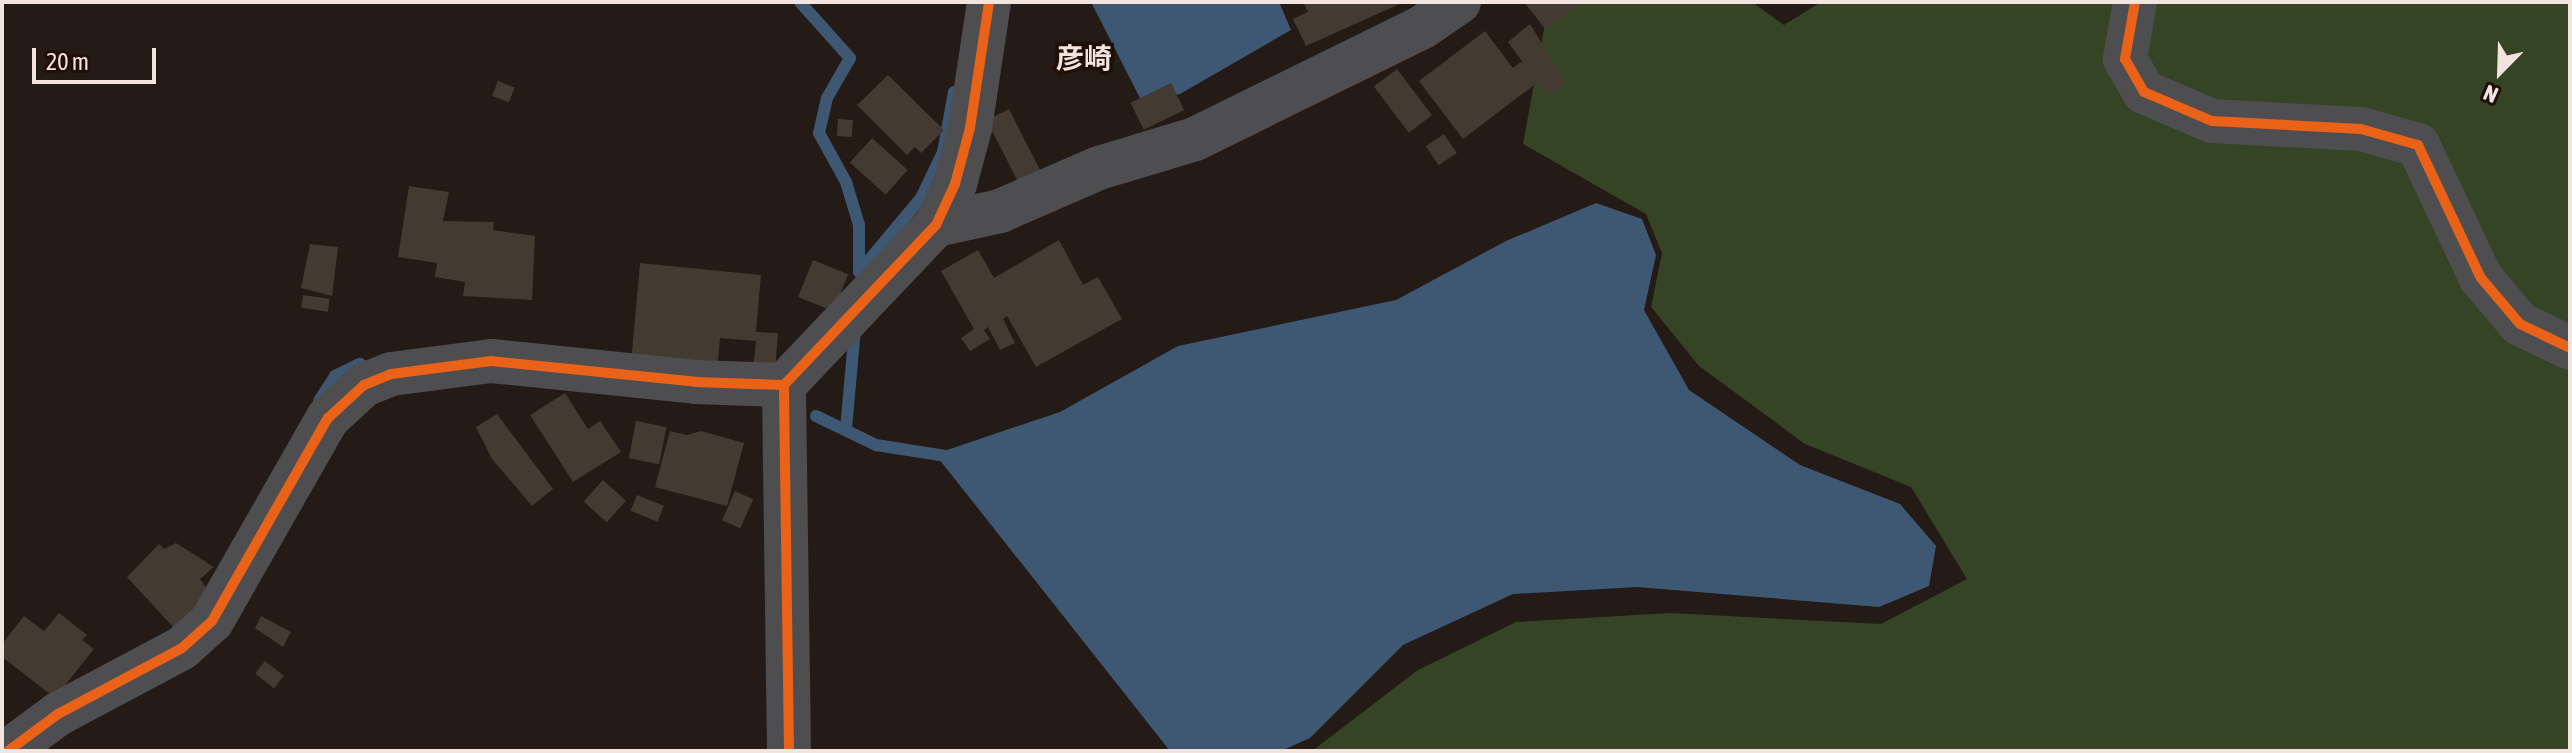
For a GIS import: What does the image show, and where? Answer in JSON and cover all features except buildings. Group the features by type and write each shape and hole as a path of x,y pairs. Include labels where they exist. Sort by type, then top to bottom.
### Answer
{"street":[{"path":"789,751 784,385 936,225 955,184 970,128 989,2"},
{"path":"936,225 1000,211 1099,168 1195,139 1421,28 1459,2"},
{"path":"2135,2 2125,59 2144,92 2212,121 2361,129 2418,145 2481,278 2520,324 2570,348"},
{"path":"8,751 58,714 182,648 212,621 328,418 364,385 391,374 491,361 696,382 784,385"}],"green space":[{"path":"1549,2 1752,2 1784,25 1821,2 2570,2 2570,751 1312,751 1418,670 1516,622 1670,613 1881,624 1967,579 1911,487 1805,444 1699,366 1651,307 1662,253 1646,214 1523,144"}],"water":[{"path":"1091,2 1279,2 1291,30 1180,94 1141,100"},
{"path":"1596,203 1642,219 1656,255 1644,310 1689,390 1800,465 1900,504 1936,546 1929,586 1879,607 1637,587 1513,594 1403,645 1310,738 1281,751 1170,751 935,454 1060,412 1178,346 1396,300 1506,241"}],"waterway":[{"path":"800,2 850,58 827,98 819,133 846,182 859,225 859,269"},
{"path":"859,272 921,198 943,152 954,92"},
{"path":"846,429 855,328"},
{"path":"319,401 335,376 360,364"},
{"path":"816,416 876,445 953,457"}],"cycle path":[{"path":"789,751 784,385 936,225 955,184 970,128 989,2"},
{"path":"2135,2 2125,59 2144,92 2212,121 2361,129 2418,145 2481,278 2520,324 2570,348"},
{"path":"8,751 58,714 182,648 212,621 328,418 364,385 391,374 491,361 696,382 784,385"}],"district":[{"name":"彦崎","path":"1084,58"}]}
